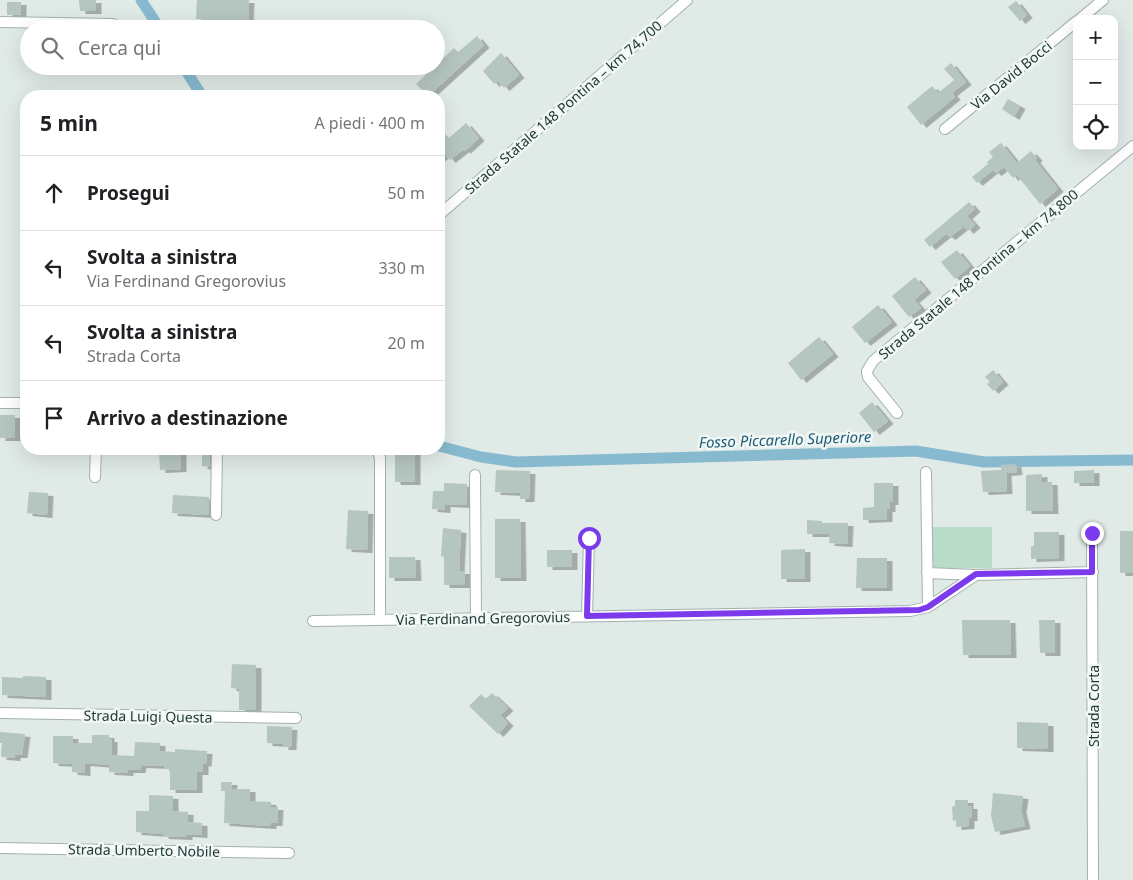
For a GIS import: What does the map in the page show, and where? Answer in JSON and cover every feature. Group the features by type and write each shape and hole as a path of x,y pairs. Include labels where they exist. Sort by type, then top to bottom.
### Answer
{"street":[{"name":"Strada Statale 148 Pontina – km 74,700","path":"445,210 687,0"},
{"path":"1085,15 1103,0"},
{"path":"0,22 20,22"},
{"name":"Via David Bocci","path":"945,128 1073,24"},
{"name":"Strada Statale 148 Pontina – km 74,800","path":"897,413 868,377 867,371 873,361 1133,146"},
{"path":"0,403 20,403"},
{"path":"95,477 96,455"},
{"path":"216,515 218,455"},
{"path":"379,455 380,620"},
{"path":"926,472 928,607"},
{"path":"475,475 476,618"},
{"name":"Strada Corta","path":"1092,533 1093,880"},
{"path":"587,616 589,538"},
{"path":"927,573 1092,572"},
{"name":"Via Ferdinand Gregorovius","path":"313,621 910,611 928,607 976,574"},
{"name":"Strada Luigi Questa","path":"0,713 296,718"},
{"name":"Strada Umberto Nobile","path":"0,848 289,852"}],"green space":[{"path":"932,527 992,527 992,568 932,568"}],"building":[{"path":"79,0 96,0 96,11 80,11"},
{"path":"197,0 249,0 248,20 196,19"},
{"path":"1016,1 1027,15 1020,21 1008,7"},
{"path":"7,2 21,2 21,15 7,15"},
{"path":"477,36 484,45 435,90 422,90 416,84 426,75 445,75 445,57 454,48 458,52"},
{"path":"501,53 519,75 504,88 498,81 494,84 483,71"},
{"path":"951,63 966,82 952,93 955,97 921,125 907,107 932,86 938,93 954,80 944,69"},
{"path":"1008,99 1020,106 1014,117 1002,109"},
{"path":"466,123 479,138 465,151 464,149 450,160 445,154 445,134 449,138"},
{"path":"1001,143 1017,163 1031,151 1037,158 1035,160 1058,189 1040,204 1017,175 1013,178 1004,167 996,173 993,170 977,183 972,177 988,164 987,162 993,157 989,152"},
{"path":"969,202 975,209 967,216 975,225 968,231 964,226 950,237 946,234 930,247 924,240"},
{"path":"957,250 970,266 955,279 941,262"},
{"path":"915,277 926,290 914,300 921,308 909,317 892,296"},
{"path":"878,305 892,322 865,343 852,327"},
{"path":"819,337 833,354 801,380 788,363"},
{"path":"993,370 1003,382 993,391 987,384 990,382 985,377"},
{"path":"872,402 888,421 874,432 859,413"},
{"path":"0,415 15,415 15,438 0,438"},
{"path":"159,455 181,455 181,469 160,470"},
{"path":"202,455 210,455 210,467 202,466"},
{"path":"395,455 415,455 415,482 395,482"},
{"path":"1016,464 1017,472 1006,473 1007,491 983,492 981,471 1001,470 1001,465"},
{"path":"496,470 530,471 529,499 520,499 520,493 495,492"},
{"path":"1094,470 1094,483 1074,483 1074,471"},
{"path":"1042,474 1042,482 1052,482 1053,511 1026,511 1026,475"},
{"path":"444,483 467,484 466,505 445,504 445,510 432,509 433,491 444,491"},
{"path":"874,483 893,483 893,502 890,502 890,509 887,509 887,519 863,520 863,508 874,507"},
{"path":"29,492 48,493 47,515 27,513"},
{"path":"173,495 209,497 209,515 172,513"},
{"path":"348,510 368,511 367,550 346,549"},
{"path":"495,519 520,519 521,578 495,578"},
{"path":"807,520 822,521 822,523 848,523 847,544 829,543 830,534 807,534"},
{"path":"443,528 461,530 459,571 465,571 465,585 444,585 444,557 441,556"},
{"path":"1120,531 1133,531 1133,573 1120,573"},
{"path":"1034,532 1059,532 1059,558 1031,559 1031,546 1034,546"},
{"path":"805,549 805,579 781,579 781,550"},
{"path":"547,550 572,550 572,567 547,567"},
{"path":"389,557 415,557 416,578 389,578"},
{"path":"857,558 887,558 887,588 856,588"},
{"path":"962,620 1010,620 1011,655 963,655"},
{"path":"1039,620 1055,620 1055,653 1040,653"},
{"path":"232,664 256,665 256,710 239,710 239,689 231,688"},
{"path":"23,676 46,677 46,697 2,695 2,677 23,678"},
{"path":"492,693 508,708 500,715 508,723 498,734 469,706 481,694 486,699"},
{"path":"1017,722 1048,723 1048,749 1017,748"},
{"path":"267,726 292,727 291,747 283,747 283,744 267,743"},
{"path":"0,732 25,734 22,755 15,755 15,758 1,757 2,743 0,743"},
{"path":"92,735 109,735 109,739 112,739 112,755 134,756 135,742 160,743 160,751 175,752 175,749 207,751 206,764 203,763 203,772 197,772 197,790 170,790 170,769 164,769 164,766 141,765 140,770 128,770 128,773 109,772 109,765 85,763 85,773 72,772 72,764 53,763 53,736 73,736 73,743 92,743"},
{"path":"221,782 232,782 231,789 250,789 250,801 271,802 271,807 278,807 277,823 271,823 271,826 224,823 225,791 221,791"},
{"path":"993,793 1023,796 1021,810 1025,826 995,832 991,816"},
{"path":"149,795 173,796 173,811 188,812 188,822 202,823 202,835 187,834 187,837 163,836 163,834 136,832 136,811 149,811"},
{"path":"955,800 968,800 968,806 972,806 972,818 969,818 969,826 956,827 956,820 953,821 952,807 955,806"}],"waterway":[{"name":"Fosso Piccarello Superiore","path":"141,0 154,20"},
{"name":"Fosso Piccarello Superiore","path":"189,75 198,90"},
{"name":"Fosso Piccarello Superiore","path":"445,448 481,457 516,462 916,451 984,462 1133,460"}],"route":[{"path":"589,538 587,616 919,610 928,607 976,574 1092,572 1092,533"}]}
